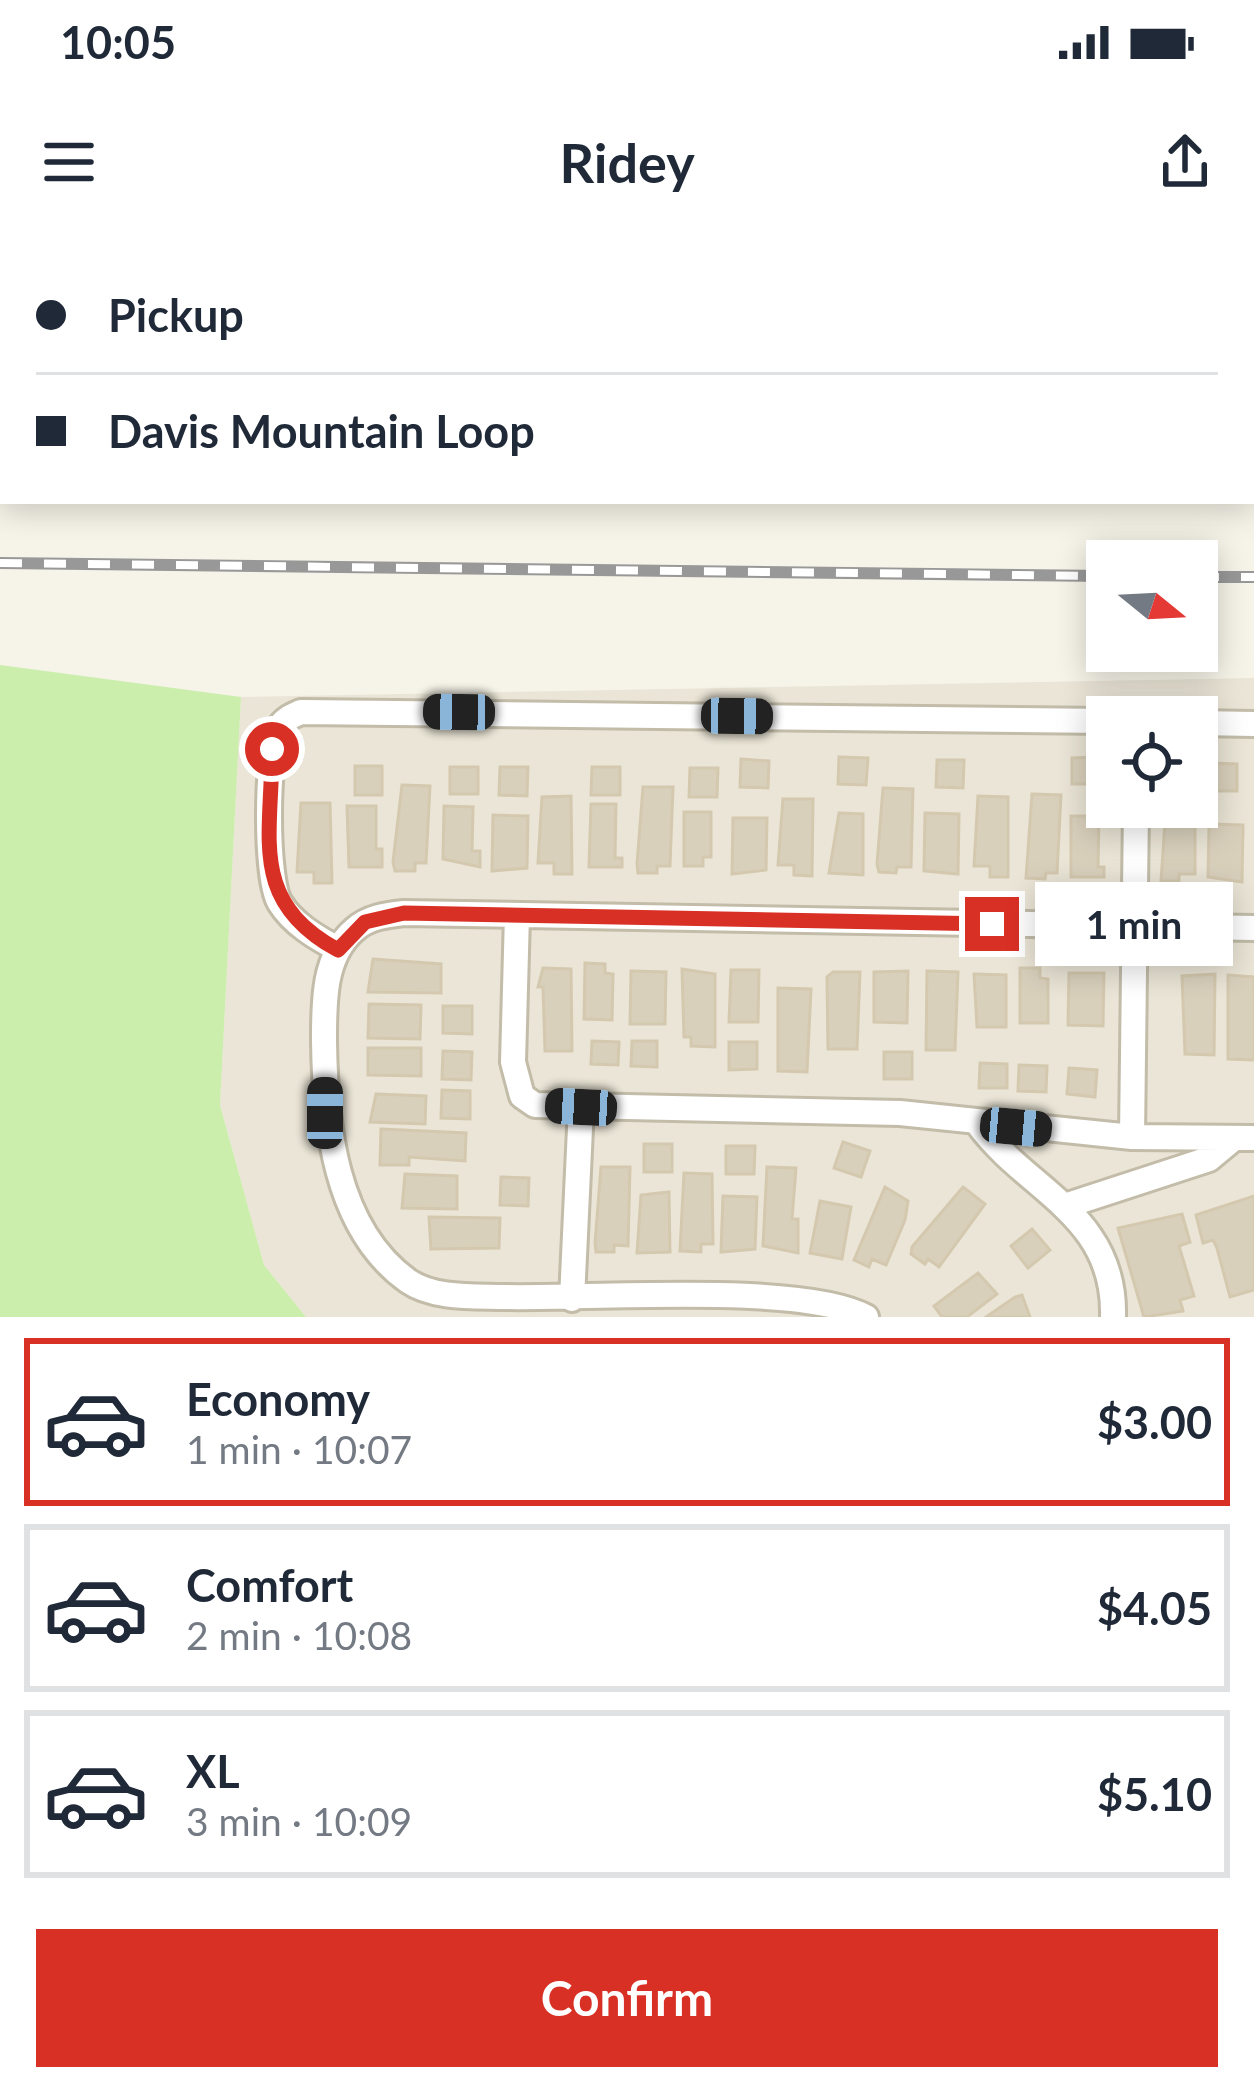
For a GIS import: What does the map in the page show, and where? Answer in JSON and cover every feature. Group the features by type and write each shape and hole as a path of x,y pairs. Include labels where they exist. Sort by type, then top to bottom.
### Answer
{"street":[{"path":"338,950 313,936 280,904 271,875 272,749 285,720 301,712 1086,721"},
{"path":"1218,723 1254,724"},
{"path":"1132,1137 1136,828"},
{"path":"866,1317 792,1299 609,1308 572,1299 444,1293 410,1282 386,1262 343,1183 325,1113 324,1013 338,950 352,931 383,915 1254,928"},
{"path":"517,915 515,1079 522,1096 535,1105 900,1113 1132,1137 1244,1138"},
{"path":"572,1299 581,1107"},
{"path":"978,1124 992,1143 1068,1205 1106,1270 1113,1317"},
{"path":"1068,1205 1209,1160 1244,1138"}],"shaded area":[{"path":"1254,678 1254,1317 306,1317 264,1265 220,1105 241,697"}],"green space":[{"path":"0,665 241,697 220,1105 264,1265 306,1317 0,1317"}],"building":[{"path":"839,757 868,758 866,785 838,784"},
{"path":"1072,758 1086,758 1086,784 1072,784"},
{"path":"741,759 769,761 768,788 740,787"},
{"path":"937,760 964,760 963,788 936,787"},
{"path":"1218,763 1237,764 1237,791 1218,791"},
{"path":"355,766 382,766 382,795 355,795"},
{"path":"450,767 478,767 478,794 450,794"},
{"path":"500,767 528,767 527,796 499,795"},
{"path":"592,767 620,767 620,795 591,795"},
{"path":"690,768 718,768 717,797 689,797"},
{"path":"402,785 430,786 426,863 415,863 415,871 395,871 393,862"},
{"path":"643,787 673,787 670,866 657,866 657,873 638,873"},
{"path":"883,788 913,789 911,867 897,867 896,873 879,872 877,864"},
{"path":"1032,794 1061,795 1057,873 1046,873 1045,879 1026,878"},
{"path":"571,796 572,874 554,874 554,863 538,863 542,797"},
{"path":"978,796 1008,797 1008,877 990,877 990,866 974,866"},
{"path":"783,799 813,799 812,876 794,875 794,865 778,865"},
{"path":"301,803 330,803 332,883 314,883 314,872 297,872"},
{"path":"591,804 616,804 615,858 622,858 622,867 589,867"},
{"path":"347,806 376,806 376,849 382,849 382,867 349,867"},
{"path":"444,806 473,807 472,851 480,851 480,867 443,859"},
{"path":"684,812 711,812 711,857 703,857 703,866 684,866"},
{"path":"839,813 863,814 863,875 829,873"},
{"path":"925,813 959,814 958,874 924,871"},
{"path":"493,815 528,816 527,868 492,871"},
{"path":"1071,816 1086,816 1086,828 1099,828 1098,867 1104,867 1104,877 1071,877"},
{"path":"733,818 767,818 766,870 732,874"},
{"path":"1243,825 1242,882 1208,877 1209,828"},
{"path":"1165,828 1195,828 1195,874 1179,874 1179,881 1161,881"},
{"path":"373,959 441,964 441,993 368,992"},
{"path":"585,963 605,964 605,973 613,974 612,1020 584,1019"},
{"path":"543,968 571,969 572,1051 545,1051 543,987 538,987"},
{"path":"1020,968 1040,968 1040,978 1048,979 1048,1023 1020,1023"},
{"path":"682,969 715,974 715,1047 691,1046 691,1037 684,1037"},
{"path":"731,970 759,970 758,1022 729,1022"},
{"path":"631,971 666,972 665,1024 630,1024"},
{"path":"908,971 907,1023 874,1022 874,972"},
{"path":"927,971 958,972 955,1050 926,1050"},
{"path":"833,972 860,972 857,1049 828,1049 827,977"},
{"path":"1069,973 1104,973 1103,1026 1068,1025"},
{"path":"974,974 1006,975 1006,1027 977,1027"},
{"path":"1215,974 1214,1055 1185,1054 1182,976"},
{"path":"1228,975 1254,977 1254,1060 1228,1059"},
{"path":"778,988 811,989 807,1072 778,1071"},
{"path":"369,1004 421,1005 420,1039 368,1038"},
{"path":"443,1006 472,1006 472,1034 443,1033"},
{"path":"592,1041 619,1042 618,1065 591,1064"},
{"path":"632,1041 657,1041 657,1067 631,1066"},
{"path":"729,1042 757,1042 757,1069 729,1070"},
{"path":"368,1048 421,1048 421,1076 368,1075"},
{"path":"443,1051 472,1052 471,1080 442,1079"},
{"path":"884,1052 912,1052 912,1079 884,1079"},
{"path":"980,1063 1007,1064 1007,1088 979,1088"},
{"path":"1019,1065 1047,1066 1046,1092 1018,1091"},
{"path":"1069,1068 1097,1070 1095,1097 1067,1094"},
{"path":"442,1090 470,1091 470,1119 441,1118"},
{"path":"376,1094 426,1096 425,1124 370,1122"},
{"path":"381,1129 466,1133 465,1161 409,1157 409,1165 380,1165"},
{"path":"843,1142 870,1151 861,1177 834,1168"},
{"path":"644,1144 672,1144 672,1172 644,1172"},
{"path":"726,1146 755,1146 754,1174 726,1174"},
{"path":"601,1167 630,1167 628,1246 614,1245 614,1252 596,1252"},
{"path":"767,1167 796,1168 792,1219 798,1219 798,1253 763,1246"},
{"path":"684,1173 712,1174 713,1244 701,1244 701,1252 680,1251"},
{"path":"405,1174 457,1176 457,1209 402,1208"},
{"path":"501,1177 529,1178 528,1206 500,1205"},
{"path":"885,1187 908,1201 905,1220 886,1265 872,1259 869,1267 854,1260"},
{"path":"963,1187 985,1204 939,1267 928,1259 925,1264 911,1254 912,1247"},
{"path":"669,1192 670,1252 637,1253 641,1195"},
{"path":"723,1196 757,1197 755,1249 721,1252"},
{"path":"1254,1196 1254,1290 1230,1297 1217,1248 1213,1240 1203,1243 1196,1215"},
{"path":"820,1201 851,1207 842,1259 810,1253"},
{"path":"1182,1214 1190,1242 1179,1246 1194,1296 1180,1300 1183,1311 1144,1317 1118,1228"},
{"path":"429,1217 500,1218 499,1248 431,1249"},
{"path":"1032,1229 1050,1250 1028,1268 1011,1246"},
{"path":"978,1273 997,1294 967,1317 942,1317 934,1306"},
{"path":"1022,1295 1030,1317 986,1317 1015,1297"}],"railway":[{"path":"0,563 1086,576"},
{"path":"1218,577 1254,577"}],"route":[{"path":"272,749 274,891 280,904 313,936 338,950 365,922 404,913 992,924"}]}
